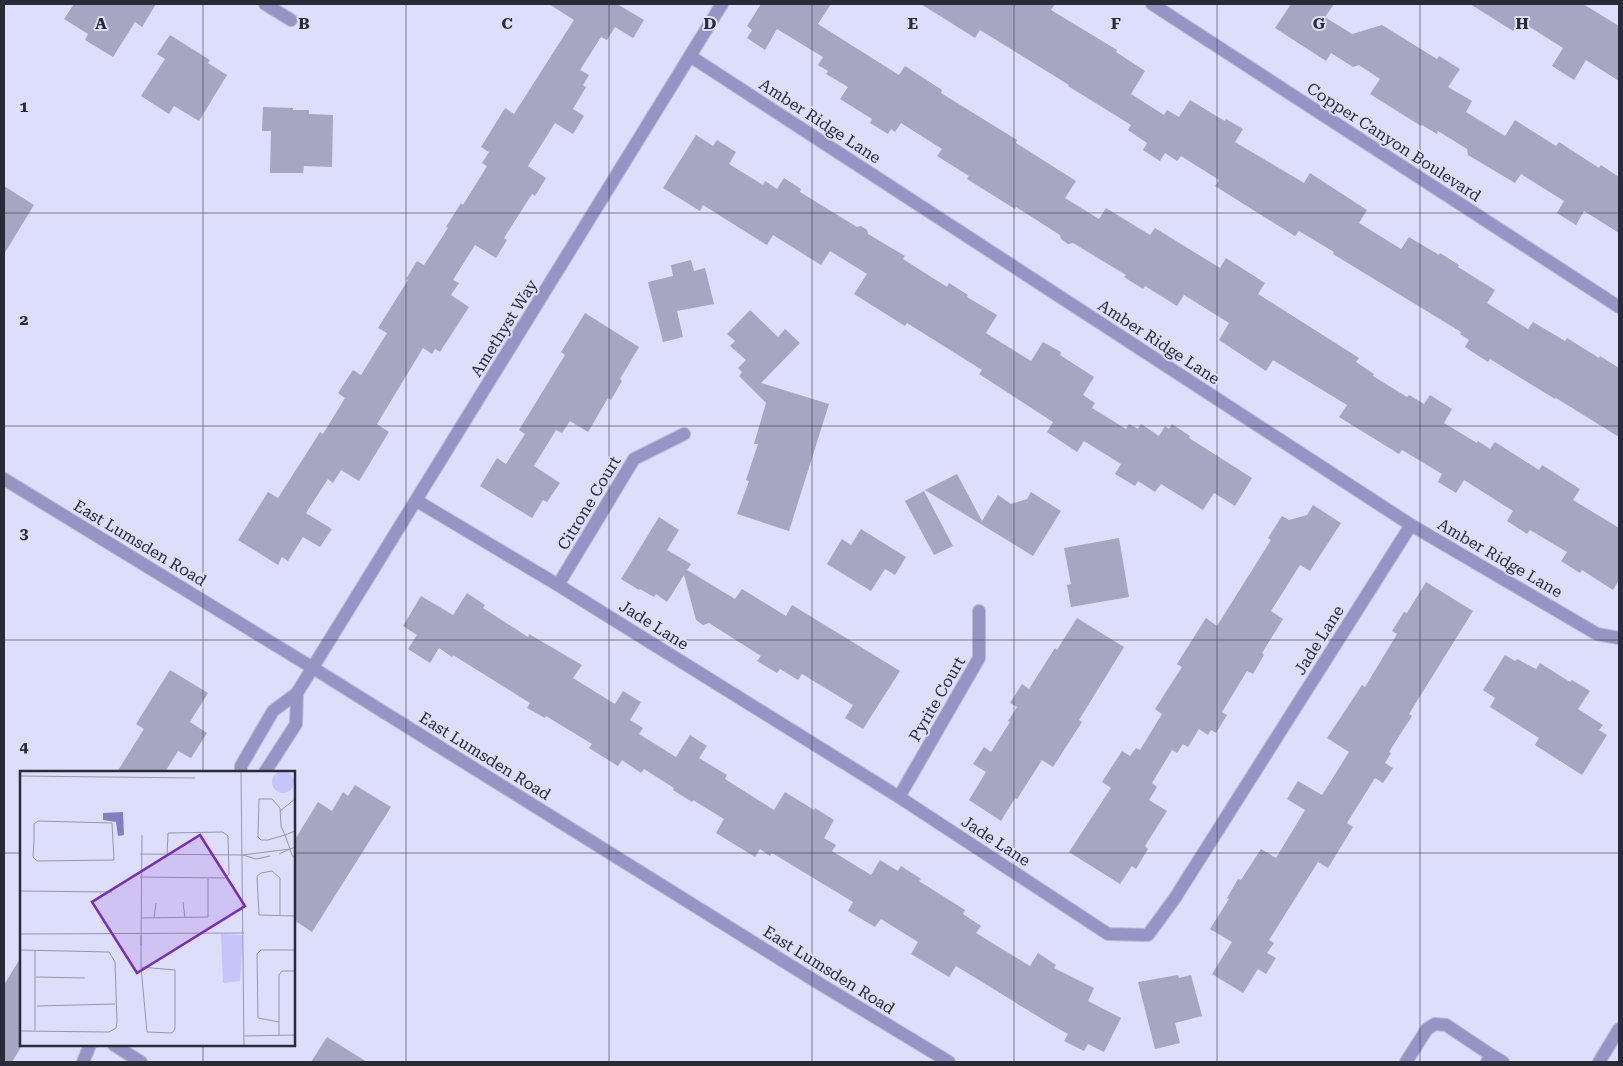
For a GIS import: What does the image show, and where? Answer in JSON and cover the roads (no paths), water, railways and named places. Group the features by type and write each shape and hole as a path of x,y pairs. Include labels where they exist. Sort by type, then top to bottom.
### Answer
{"street":[{"path":"265,4 291,20"},
{"name":"Amethyst Way","path":"297,693 722,4"},
{"name":"Copper Canyon Boulevard","path":"1152,4 1619,307"},
{"name":"Amber Ridge Lane","path":"690,56 1411,525 1598,634 1619,638"},
{"name":"Citrone Court","path":"558,585 634,459 684,434"},
{"name":"East Lumsden Road","path":"4,479 313,668 795,969 949,1062"},
{"name":"Jade Lane","path":"417,501 558,585 899,797 1108,934 1148,935 1175,898 1411,525"},
{"name":"Pyrite Court","path":"899,797 979,658 979,611"},
{"path":"241,771 241,766 273,711 297,693"},
{"path":"266,771 296,724 297,693"},
{"path":"1406,1062 1427,1029 1435,1024 1446,1025 1489,1059 1503,1062"},
{"path":"1599,1062 1619,1029"},
{"path":"83,1062 90,1046"},
{"path":"116,1046 141,1062"}]}
